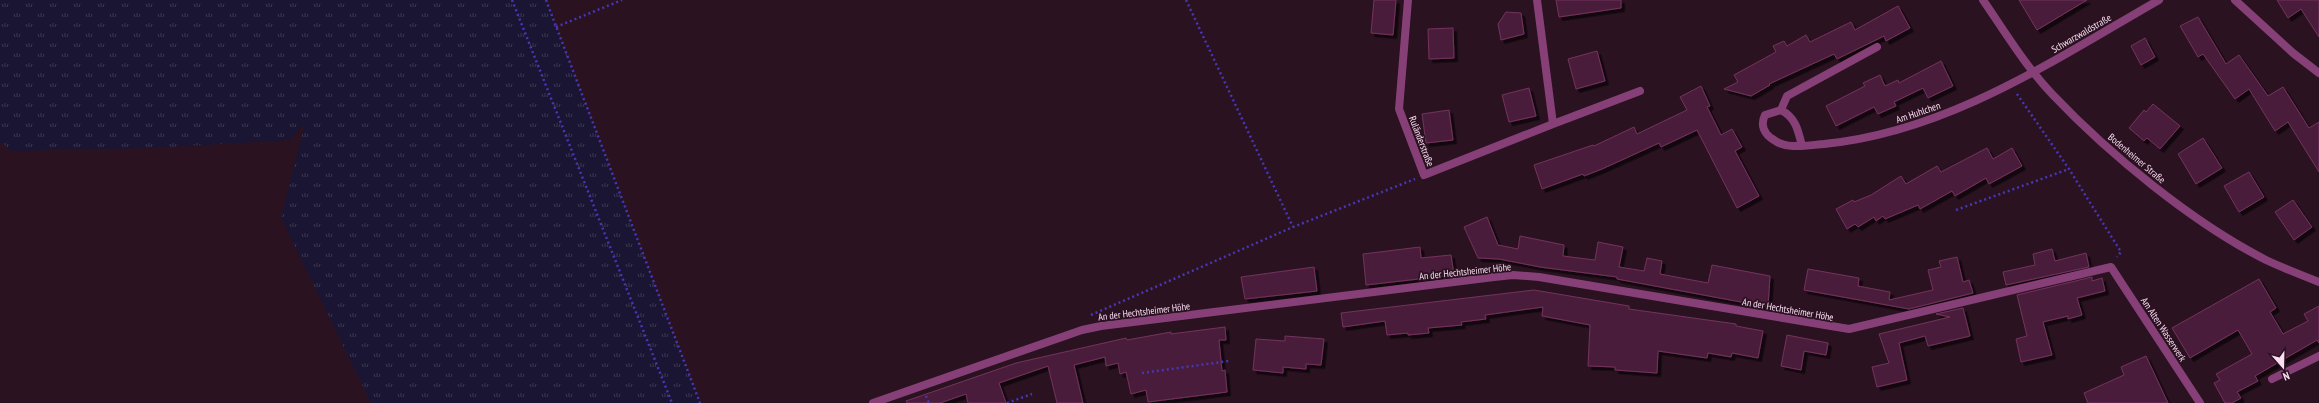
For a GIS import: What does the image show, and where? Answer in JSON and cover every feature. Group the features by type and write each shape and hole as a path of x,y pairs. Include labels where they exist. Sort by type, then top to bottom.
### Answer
{"street":[{"name":"Ruländerstraße","path":"1408,0 1400,109 1424,175 1640,91"},
{"path":"1537,0 1553,124"},
{"name":"Bodenheimer Straße","path":"1983,0 2033,72 2053,95 2088,128 2163,192 2226,237 2266,260 2319,282"},
{"name":"Schwarzwaldstraße","path":"2033,72 2159,0"},
{"path":"2235,0 2293,53 2319,73"},
{"path":"1802,146 1795,122 1789,114 1781,110 1787,96 1877,47"},
{"name":"Am Huhlchen","path":"1781,110 1765,115 1762,122 1764,130 1778,144 1802,146 1856,141 1896,130 1953,111 2033,72"},
{"name":"An der Hechtsheimer Höhe","path":"873,403 1082,330 1108,325 1513,275 1539,277 1849,329 2111,267"},
{"name":"Am Alten Wasserwerk","path":"2111,267 2200,403"},
{"path":"2272,379 2319,356"}],"path":[{"path":"512,0 672,403"},
{"path":"546,0 700,403"},
{"path":"556,27 622,0"},
{"path":"1186,0 1293,227"},
{"path":"2014,91 2069,169 2121,252 2111,267"},
{"path":"1956,210 2069,169"},
{"path":"1082,330 1090,315 1293,227 1424,175"},
{"path":"1142,373 1229,361"},
{"path":"1007,403 1032,394"}],"green space":[{"path":"0,0 546,0 700,403 371,403 281,218 305,123 290,140 152,148 11,151 0,141"}],"building":[{"path":"1374,0 1396,0 1393,35 1371,33"},
{"path":"1556,0 1621,0 1621,8 1559,17"},
{"path":"2019,0 2087,0 2037,30"},
{"path":"2277,0 2319,0 2319,37 2301,9 2288,18"},
{"path":"1898,6 1910,28 1886,41 1884,36 1837,59 1834,54 1769,84 1770,85 1751,96 1724,89 1738,82 1734,75 1776,52 1773,46 1784,41 1787,46 1806,35 1810,42 1851,22 1855,30"},
{"path":"1506,12 1521,13 1524,34 1501,40 1498,24"},
{"path":"2198,17 2226,64 2239,55 2268,96 2283,87 2309,128 2319,122 2319,172 2288,122 2275,131 2249,89 2235,99 2203,54 2198,57 2180,26"},
{"path":"1453,28 1454,58 1429,59 1428,29"},
{"path":"2145,38 2155,57 2141,65 2131,46"},
{"path":"1597,51 1605,81 1576,89 1568,59"},
{"path":"1941,61 1953,86 1928,98 1923,88 1894,102 1896,106 1878,114 1874,107 1836,126 1826,106 1865,86 1863,83 1880,75 1885,86 1898,80 1899,83"},
{"path":"1701,86 1710,106 1707,107 1721,135 1732,129 1742,147 1735,151 1759,196 1737,208 1697,130 1661,147 1659,143 1602,169 1584,176 1583,174 1542,189 1534,165 1593,145 1594,146 1634,127 1637,134 1687,110 1680,97"},
{"path":"1529,88 1536,116 1509,122 1502,95"},
{"path":"2153,104 2180,126 2160,149 2147,138 2144,141 2129,128 2144,110 2146,112"},
{"path":"1449,110 1453,140 1426,143 1422,114"},
{"path":"2203,138 2222,168 2196,184 2178,154"},
{"path":"1987,148 1993,159 2012,148 2022,166 1989,184 1986,178 1955,196 1952,191 1920,209 1918,205 1885,219 1883,216 1876,221 1874,217 1858,227 1855,224 1847,229 1836,209 1853,200 1854,202 1871,195 1901,176 1906,184 1937,166 1941,172"},
{"path":"2249,172 2264,197 2239,212 2224,186"},
{"path":"2293,200 2312,227 2294,240 2275,212"},
{"path":"1487,217 1498,245 1518,249 1520,236 1564,245 1563,256 1595,260 1598,242 1623,247 1619,267 1644,271 1647,258 1662,261 1660,274 1708,283 1712,265 1770,276 1768,307 1617,279 1617,277 1540,267 1499,259 1478,258 1464,227"},
{"path":"1420,247 1421,258 1451,255 1454,275 1366,285 1363,254"},
{"path":"2052,249 2055,261 2086,253 2089,267 2006,285 2003,272 2035,265 2033,254"},
{"path":"1957,257 1963,282 1969,280 1973,293 1909,309 1804,290 1808,269 1859,278 1858,286 1890,292 1889,300 1933,290 1928,270 1941,267 1939,261"},
{"path":"1314,267 1317,291 1245,299 1241,277"},
{"path":"2092,277 2092,281 2102,278 2105,291 2077,298 2082,315 2068,319 2068,316 2043,322 2052,355 2021,362 2016,339 2027,336 2017,295"},
{"path":"2259,279 2276,308 2270,312 2283,334 2308,321 2304,314 2319,306 2319,343 2317,340 2255,376 2258,381 2237,392 2241,398 2232,403 2225,403 2214,383 2220,380 2216,374 2252,354 2238,330 2190,358 2172,328"},
{"path":"1534,290 1629,306 1629,309 1736,324 1736,326 1763,331 1758,358 1732,353 1731,357 1708,353 1707,358 1658,351 1657,373 1615,370 1615,367 1588,366 1590,325 1542,316 1543,307 1485,315 1486,319 1461,322 1462,325 1428,328 1429,333 1387,335 1385,321 1343,327 1341,313"},
{"path":"1963,308 1970,336 1928,346 1925,336 1899,343 1907,380 1877,387 1872,367 1889,363 1879,334 1950,317 1936,314"},
{"path":"1225,327 1226,340 1219,340 1222,371 1225,370 1227,392 1148,402 1146,390 1131,394 1126,372 1120,374 1118,363 1106,366 1105,357 1074,365 1083,403 1057,403 1048,366 999,383 1006,403 968,403 966,394 940,403 907,403 906,401 1016,363 1126,338 1127,340 1171,332 1171,334"},
{"path":"1787,335 1828,343 1826,355 1804,351 1801,370 1781,366"},
{"path":"1285,336 1324,339 1321,365 1306,364 1306,369 1283,367 1283,373 1253,370 1256,339 1285,341"},
{"path":"2146,356 2168,403 2088,403 2084,393 2124,375 2121,367"}]}
